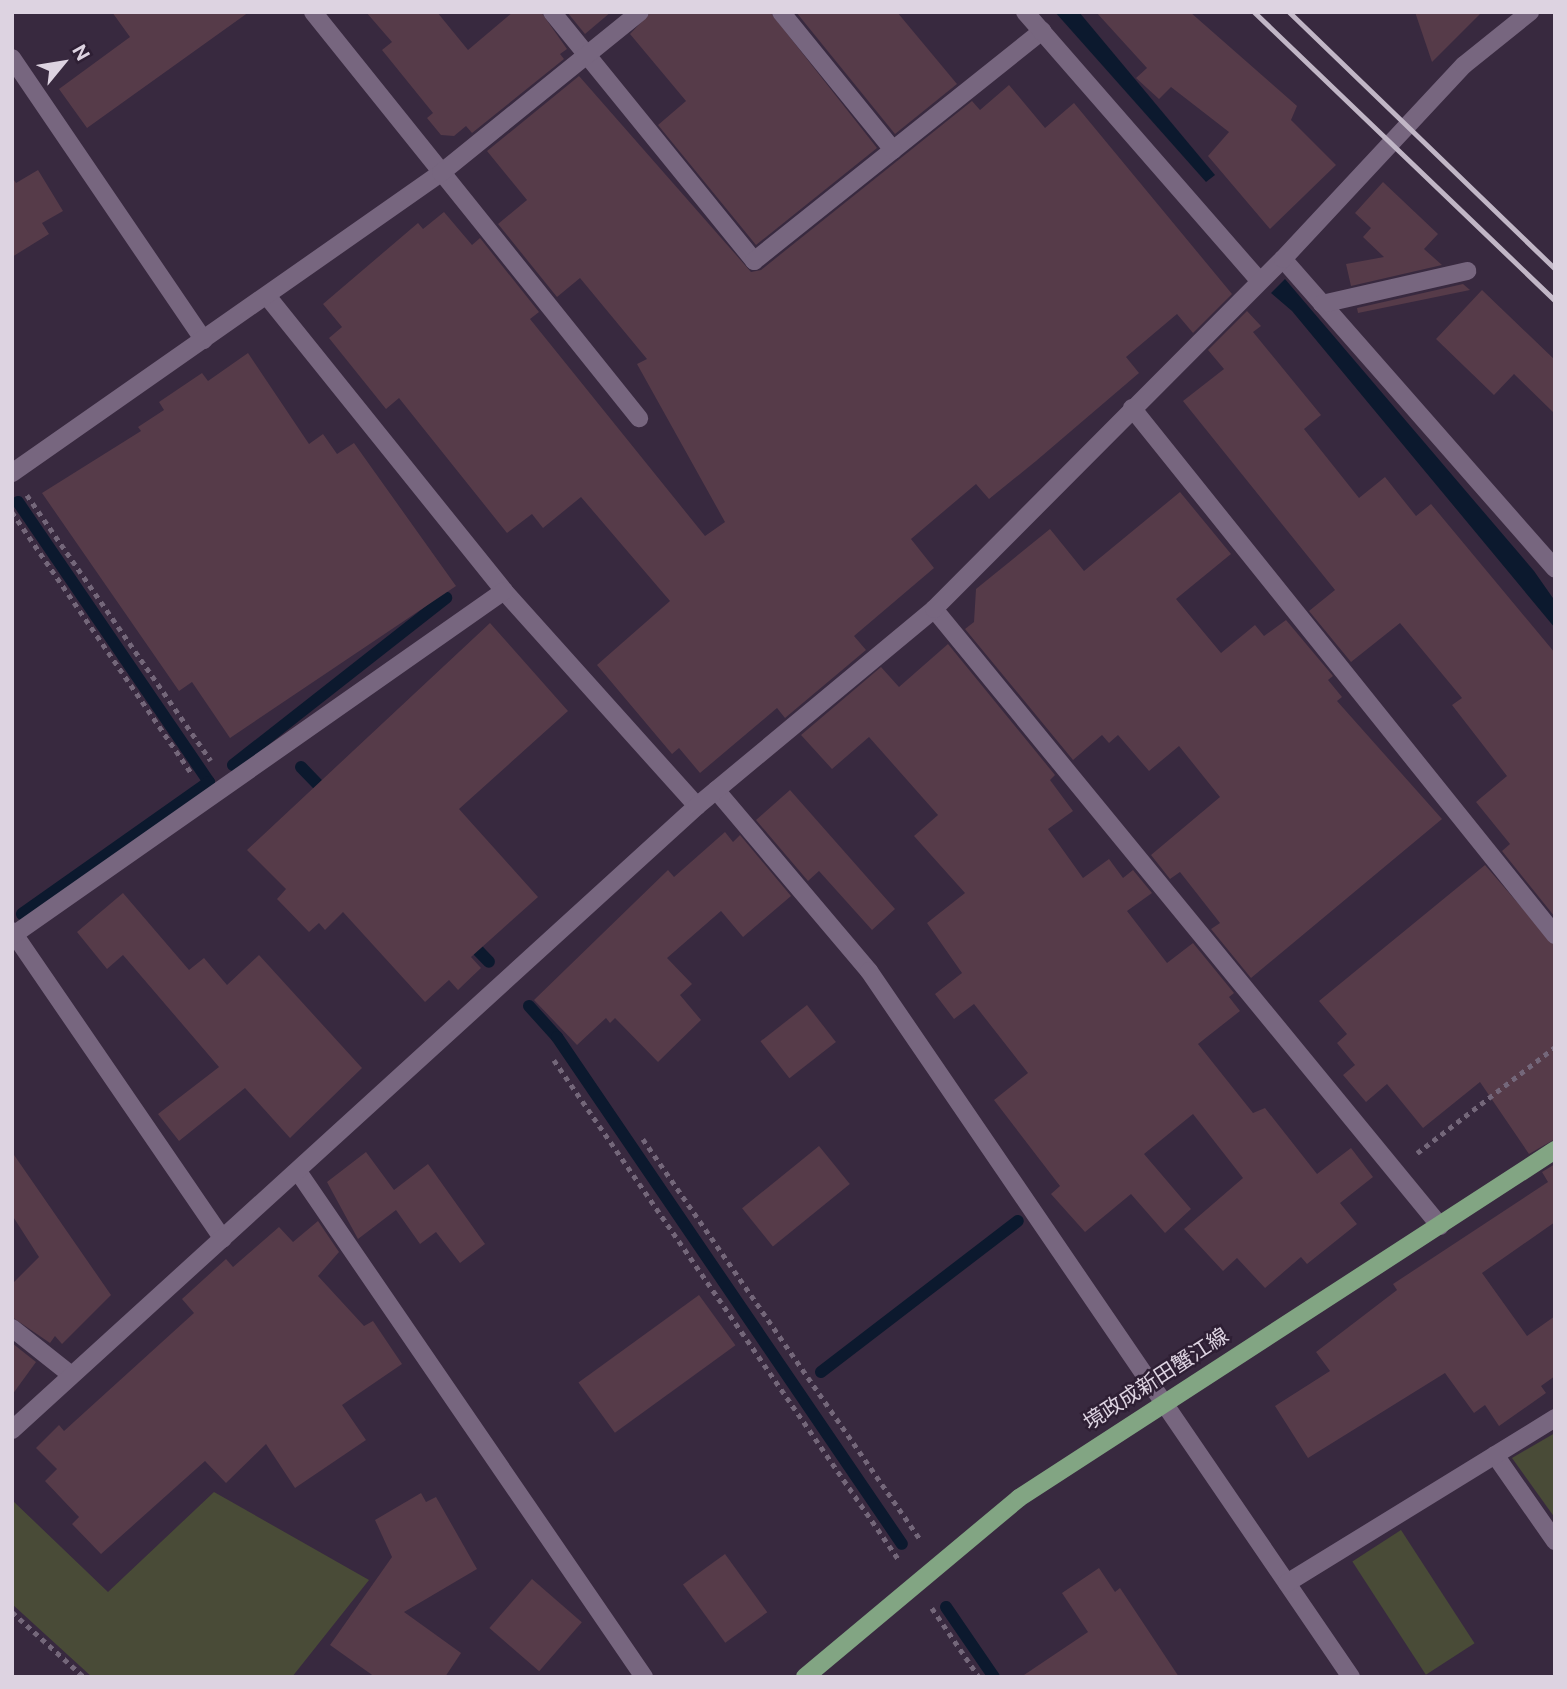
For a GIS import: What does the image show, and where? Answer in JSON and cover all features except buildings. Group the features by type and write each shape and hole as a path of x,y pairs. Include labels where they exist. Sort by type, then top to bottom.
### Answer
{"main road":[{"name":"境政成新田蟹江線","path":"805,1677 1019,1498 1162,1401 1440,1226 1555,1150"}],"street":[{"path":"313,12 639,418"},
{"path":"552,12 754,261 1042,31"},
{"path":"16,479 204,340 441,173 640,12"},
{"path":"781,12 893,150"},
{"path":"1025,12 1260,281"},
{"path":"12,1430 70,1374 299,1173 697,806 934,609 1283,259 1464,65 1530,12"},
{"path":"12,58 204,340"},
{"path":"1283,259 1555,569"},
{"path":"1322,303 1466,271"},
{"path":"267,296 504,591 697,806"},
{"path":"1132,408 1555,934"},
{"path":"223,1240 13,934 504,591"},
{"path":"934,609 1440,1226"},
{"path":"716,790 869,971 1351,1677"},
{"path":"299,1173 644,1677"},
{"path":"12,1328 70,1374"},
{"path":"1287,1583 1555,1418"},
{"path":"1495,1455 1555,1541"}],"path":[{"path":"16,479 214,765"},
{"path":"12,512 195,778"},
{"path":"1394,1170 1555,1047"},
{"path":"554,1059 979,1677"},
{"path":"643,1139 938,1564"},
{"path":"12,1612 84,1677"}],"green space":[{"path":"1555,1433 1555,1518 1512,1458"},
{"path":"214,1492 369,1580 292,1677 92,1677 12,1604 12,1500 108,1592"},
{"path":"1401,1530 1475,1643 1426,1675 1352,1562"}],"water":[{"path":"1055,12 1079,12 1215,175 1206,182"},
{"path":"1285,279 1534,571 1555,601 1555,628 1292,311 1271,293"}],"waterway":[{"path":"18,502 209,782 22,914"},
{"path":"233,765 446,598"},
{"path":"301,767 327,794"},
{"path":"466,938 489,962"},
{"path":"529,1006 557,1037 902,1544"},
{"path":"821,1372 1018,1221"},
{"path":"946,1607 994,1677"}],"railway":[{"path":"1254,12 1555,301"},
{"path":"1289,12 1555,269"}]}
